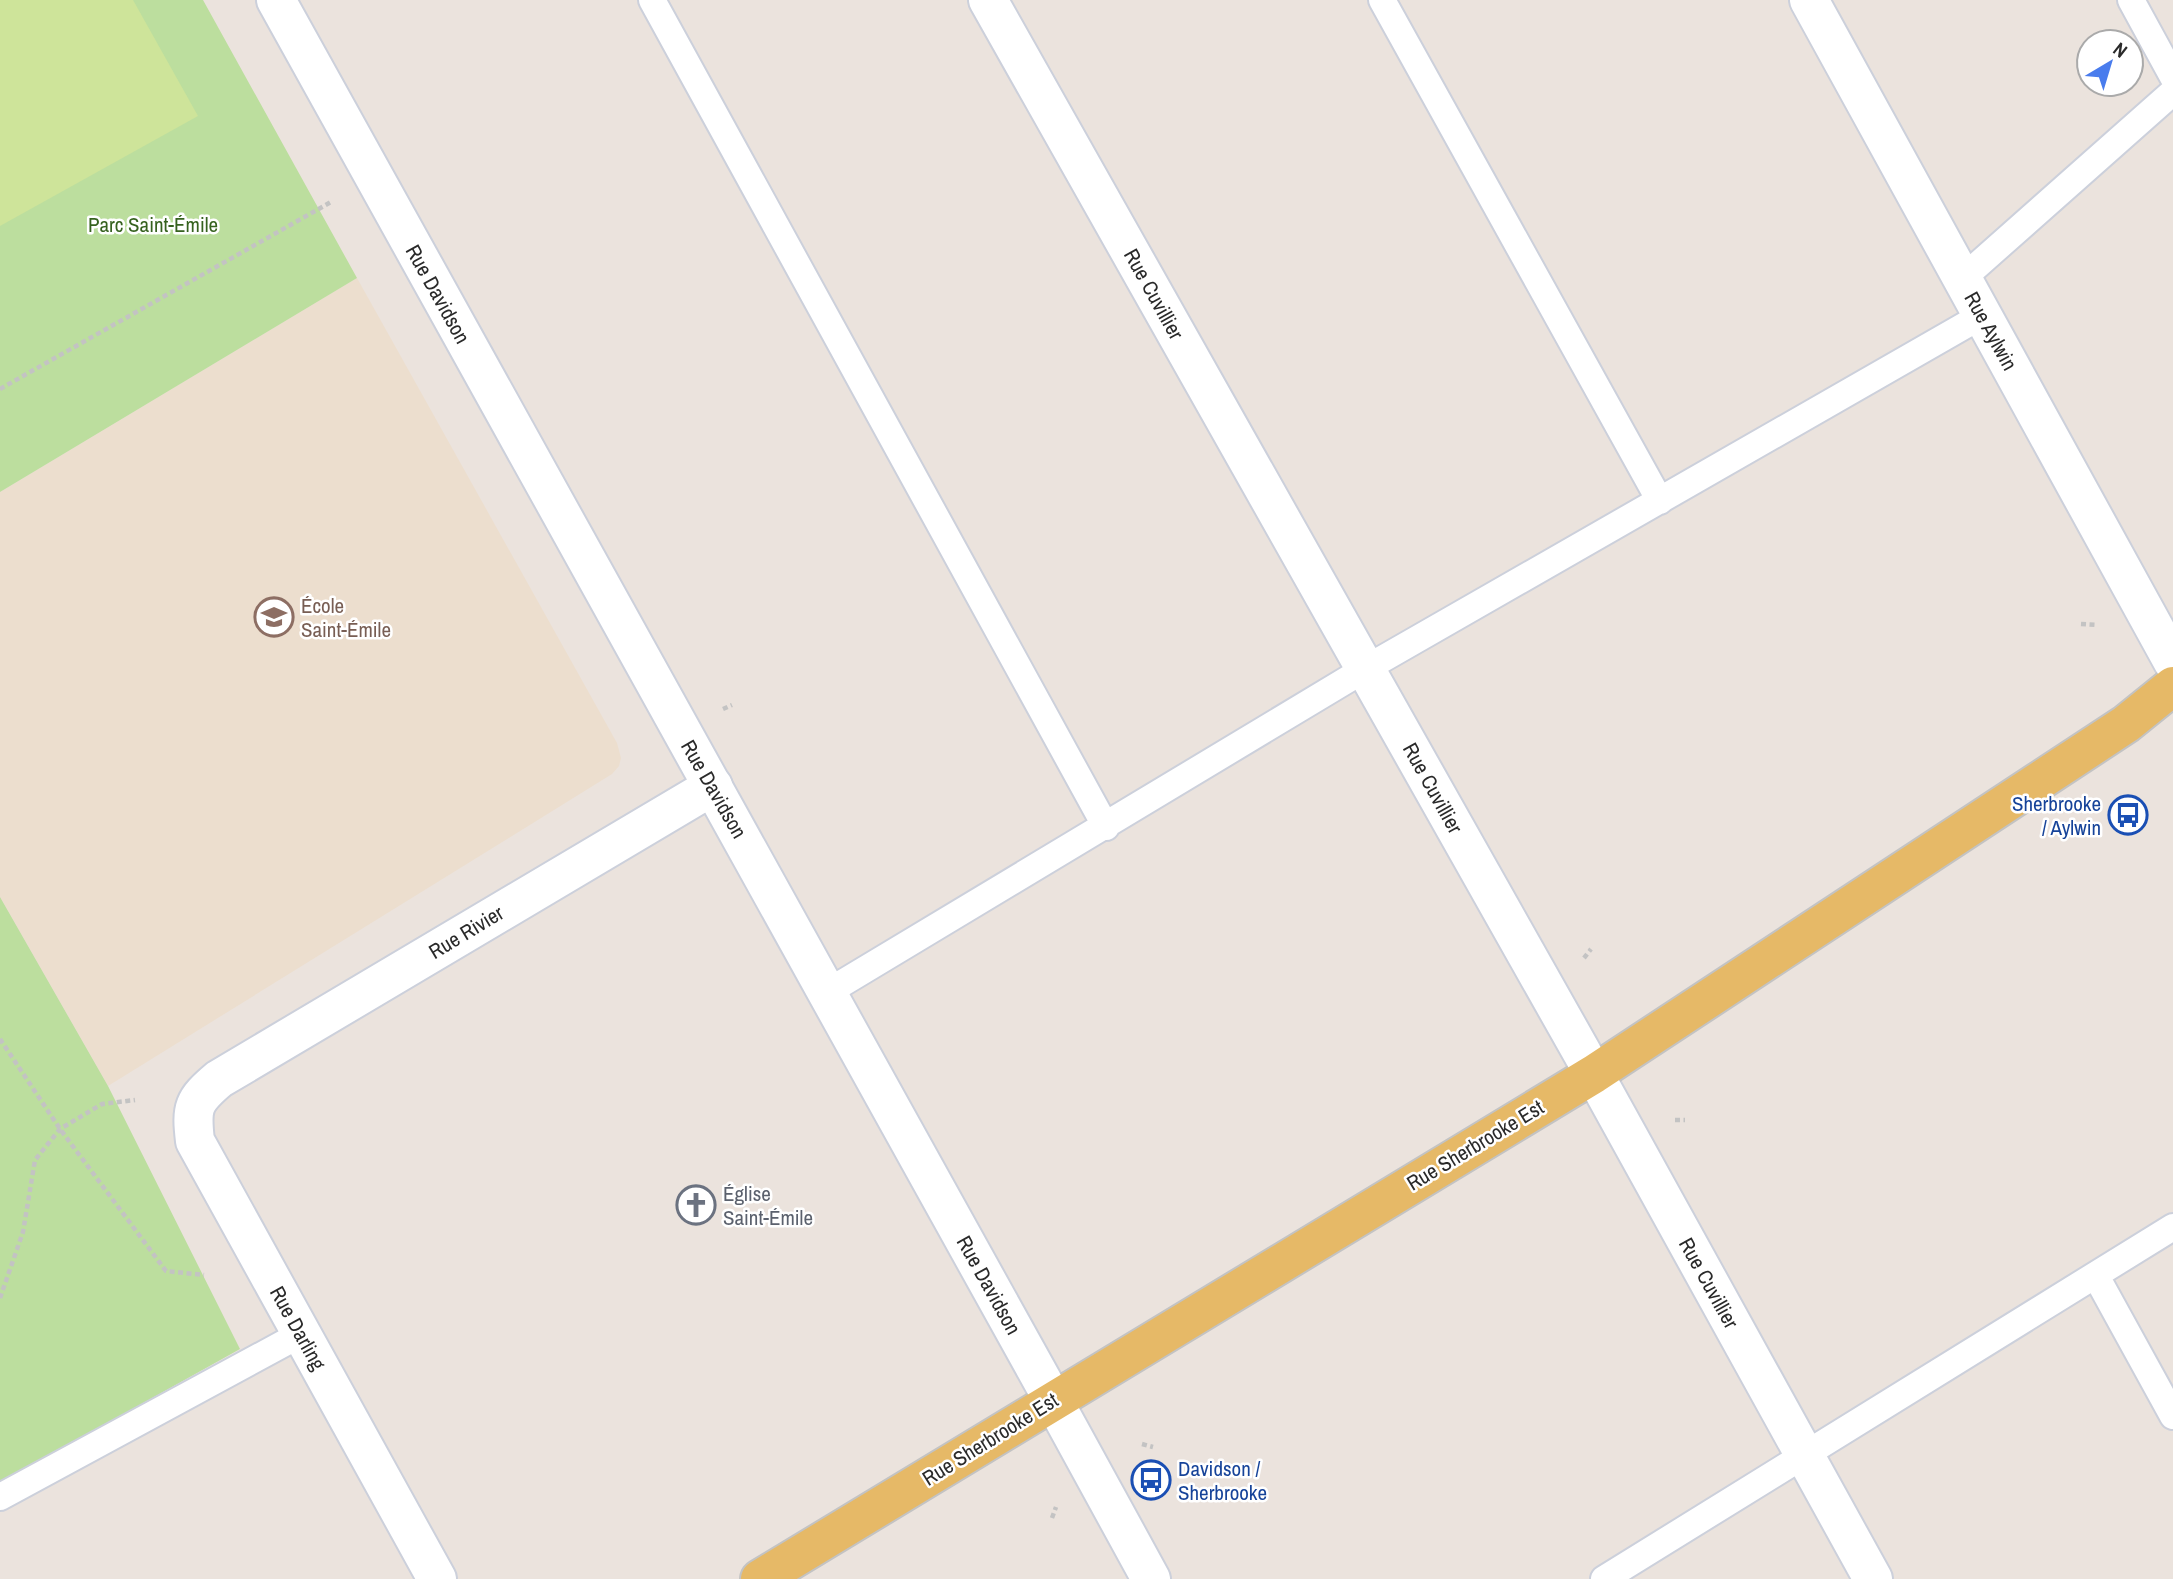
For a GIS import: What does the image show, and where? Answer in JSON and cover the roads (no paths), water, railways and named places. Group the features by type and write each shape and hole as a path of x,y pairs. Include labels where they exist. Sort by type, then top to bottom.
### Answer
{"main road":[{"name":"Rue Sherbrooke Est","path":"760,1579 1594,1074 2126,724 2173,686"}],"street":[{"name":"Rue Davidson","path":"276,0 1151,1579"},
{"name":"Rue Cuvillier","path":"988,0 1594,1074 1873,1579"},
{"name":"Rue Aylwin","path":"1809,0 2173,662"},
{"name":"Rue Rivier","path":"219,1079 713,786"},
{"name":"Rue Darling","path":"219,1079 200,1095 192,1113 195,1141 438,1579"}],"lane":[{"path":"652,0 1106,827"},
{"path":"1382,0 1660,501"},
{"path":"2131,0 2173,78"},
{"path":"1963,278 2173,92"},
{"path":"826,993 1365,669 1983,316"},
{"path":"1604,1579 2173,1227"},
{"path":"2096,1276 2173,1416"},
{"path":"0,1497 301,1334"}],"place":[{"name":"École Saint-Émile","path":"274,617"},
{"name":"Sherbrooke / Aylwin","path":"2128,815"},
{"name":"Église Saint-Émile","path":"696,1205"},
{"name":"Davidson / Sherbrooke","path":"1151,1480"}],"park label":[{"name":"Parc Saint-Émile","path":"153,224"}]}
